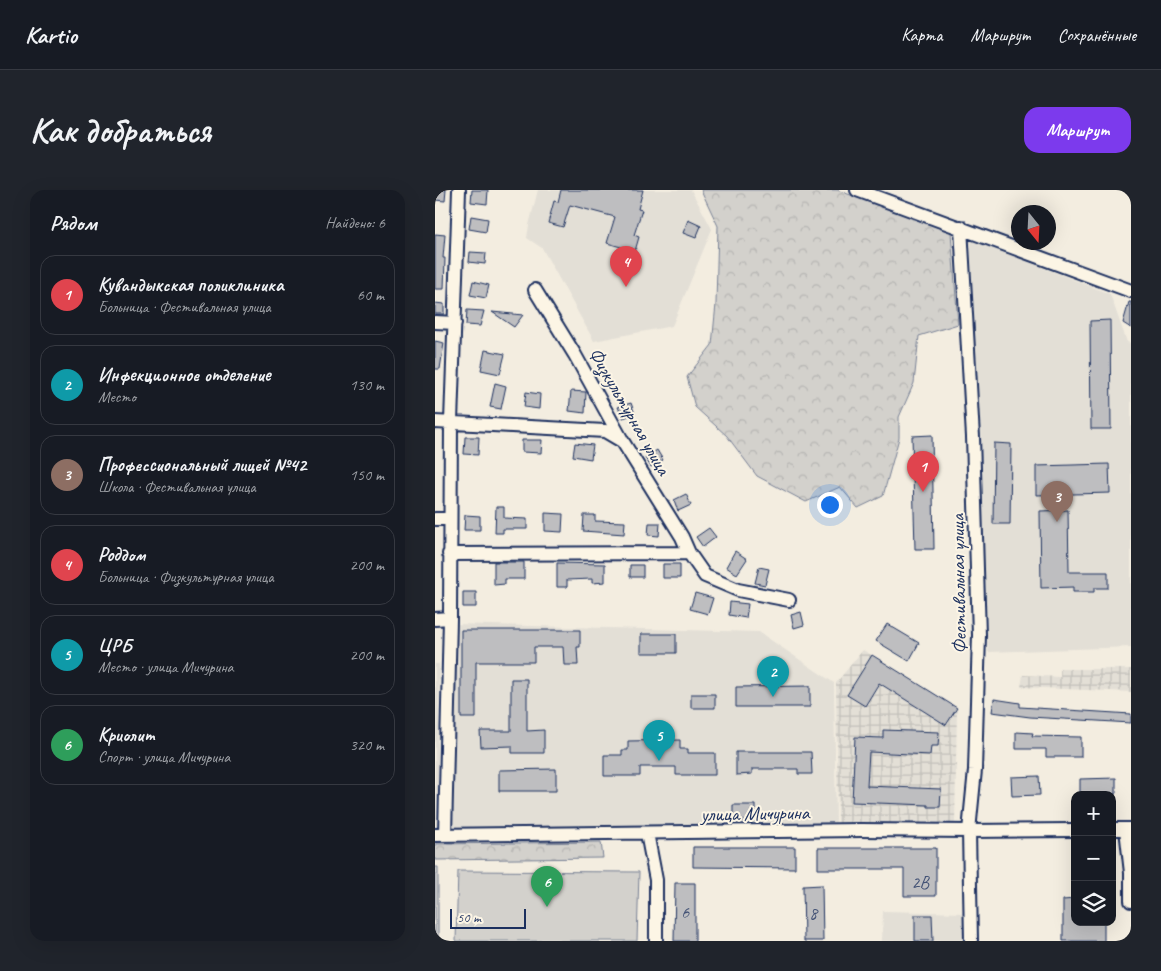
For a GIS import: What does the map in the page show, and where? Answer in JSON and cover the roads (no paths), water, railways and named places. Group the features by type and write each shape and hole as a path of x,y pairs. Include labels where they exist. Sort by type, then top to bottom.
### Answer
{"street":[{"path":"440,835 450,618 449,519 451,422 459,190"},
{"path":"857,190 1131,291"},
{"name":"Фестивальная улица","path":"961,227 973,437 979,635 975,770 969,831 971,941"},
{"name":"Физкультурная улица","path":"535,290 575,355 623,442 705,576 738,590 789,600"},
{"path":"435,322 455,323"},
{"path":"435,422 605,432 623,442"},
{"path":"435,519 449,519"},
{"path":"449,554 689,552"},
{"path":"435,619 450,618"},
{"path":"1128,829 1131,901"},
{"name":"улица Мичурина","path":"440,835 861,830 1071,830"},
{"path":"647,833 656,880 656,941"}],"place":[{"name":"Роддом","path":"626,287"},
{"name":"Кувандыкская поликлиника","path":"923,492"},
{"name":"Профессиональный лицей №42","path":"1057,522"},
{"name":"Инфекционное отделение","path":"773,697"},
{"name":"ЦРБ","path":"659,761"},
{"name":"Криолит","path":"547,907"}]}
